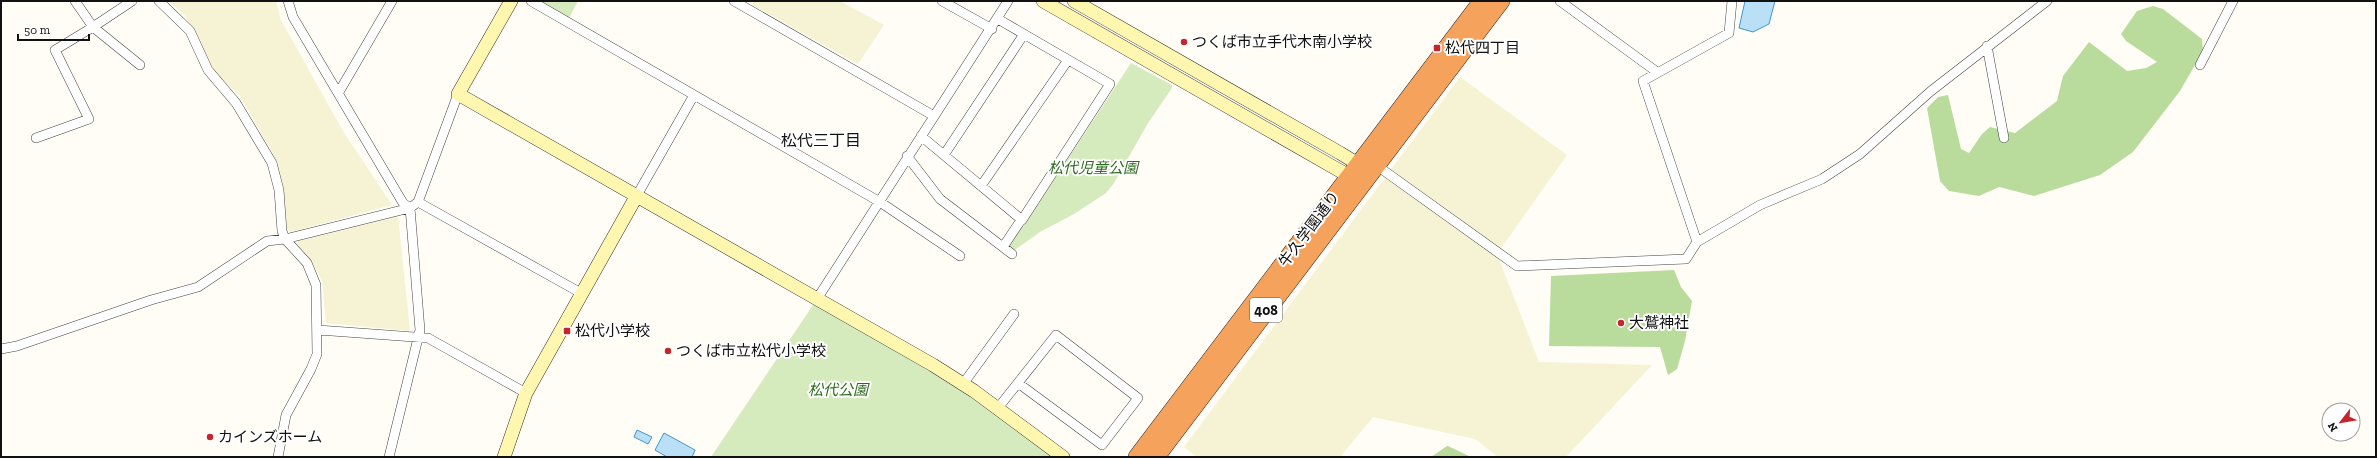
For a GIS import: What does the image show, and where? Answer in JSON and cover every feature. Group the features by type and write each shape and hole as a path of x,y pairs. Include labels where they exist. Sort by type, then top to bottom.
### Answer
{"highway":[{"name":"牛久学園通り","path":"1156,457 1357,173 1482,1"},
{"name":"牛久学園通り","path":"1137,457 1357,173 1376,165 1501,1"}],"street":[{"path":"75,1 93,27 140,65"},
{"path":"36,138 90,119 55,50 132,1"},
{"path":"159,1 190,31 208,70 236,103 272,163 279,190 282,231 285,239 307,263 316,285 318,330 317,354 311,369 286,415 278,457"},
{"path":"288,1 293,17 339,92 403,203 410,208 420,330 389,457"},
{"path":"339,92 392,1"},
{"path":"1,349 17,346 150,300 198,287 267,241 285,239 410,208 418,202 458,94 511,1"},
{"path":"531,1 880,202 960,256"},
{"path":"734,1 746,4 934,116"},
{"path":"942,1 992,29"},
{"path":"817,300 880,202 907,156 992,29 1008,1"},
{"path":"1043,1 1357,173"},
{"path":"1074,1 1357,173"},
{"path":"1560,1 1657,72"},
{"path":"1697,242 1643,81 1729,33 1732,1"},
{"path":"1376,165 1517,266 1686,259 1697,242 1760,205 1822,179 1860,154 1931,91 2046,1"},
{"path":"2200,65 2233,1"},
{"path":"998,19 1110,84 1003,247"},
{"path":"944,155 1024,34"},
{"path":"1988,46 2004,138"},
{"path":"981,186 1068,60"},
{"path":"458,94 963,384 998,408 1063,457"},
{"path":"504,457 526,393 694,95"},
{"path":"921,136 1021,220"},
{"path":"907,156 940,199 1012,254"},
{"path":"418,202 581,293"},
{"path":"963,384 1014,314"},
{"path":"318,330 428,338 526,393"},
{"path":"998,408 1018,382 1056,335 1138,398 1102,445 1018,382"}],"shaded area":[{"path":"168,1 276,1 281,20 343,131 392,205 291,232 287,228 283,184 275,157 240,96 213,70 198,37 184,14"},
{"path":"754,1 840,1 884,25 858,64 752,5"},
{"path":"1460,77 1567,155 1497,254 1539,362 1652,365 1566,457 1498,457 1475,439 1373,417 1340,457 1197,457 1184,447"},
{"path":"398,216 410,331 326,323 322,281 314,265 297,244 298,241"}],"green space":[{"path":"541,1 578,1 569,18"},
{"path":"2153,6 2163,9 2202,39 2203,51 2180,91 2133,152 2100,175 2034,196 1999,187 1979,196 1949,191 1940,181 1927,108 1938,97 1948,95 1961,149 1969,153 1982,134 1990,127 2015,133 2057,101 2063,76 2089,42 2127,71 2146,68 2157,62 2126,41 2121,34 2137,11"},
{"name":"松代児童公園","path":"1131,63 1172,85 1172,88 1148,123 1114,183 1106,193 1074,214 1040,232 1013,251 1007,246 1021,226 1023,227"},
{"path":"1674,270 1681,287 1692,301 1685,341 1677,369 1668,375 1660,347 1549,346 1551,276"},
{"name":"松代公園","path":"817,299 933,365 1063,457 711,457"},
{"path":"1448,446 1471,457 1431,457"}],"water":[{"path":"1745,1 1775,1 1769,24 1753,32 1739,28"},
{"path":"637,430 652,437 648,444 634,437"},
{"path":"664,433 695,450 692,457 667,457 655,450"}],"place":[{"name":"つくば市立手代木南小学校","path":"1184,42"},
{"name":"松代四丁目","path":"1437,48"},
{"name":"大鷲神社","path":"1621,323"},
{"name":"松代小学校","path":"567,331"},
{"name":"つくば市立松代小学校","path":"668,351"},
{"name":"カインズホーム","path":"210,437"}],"district":[{"name":"松代三丁目","path":"821,140"}]}
